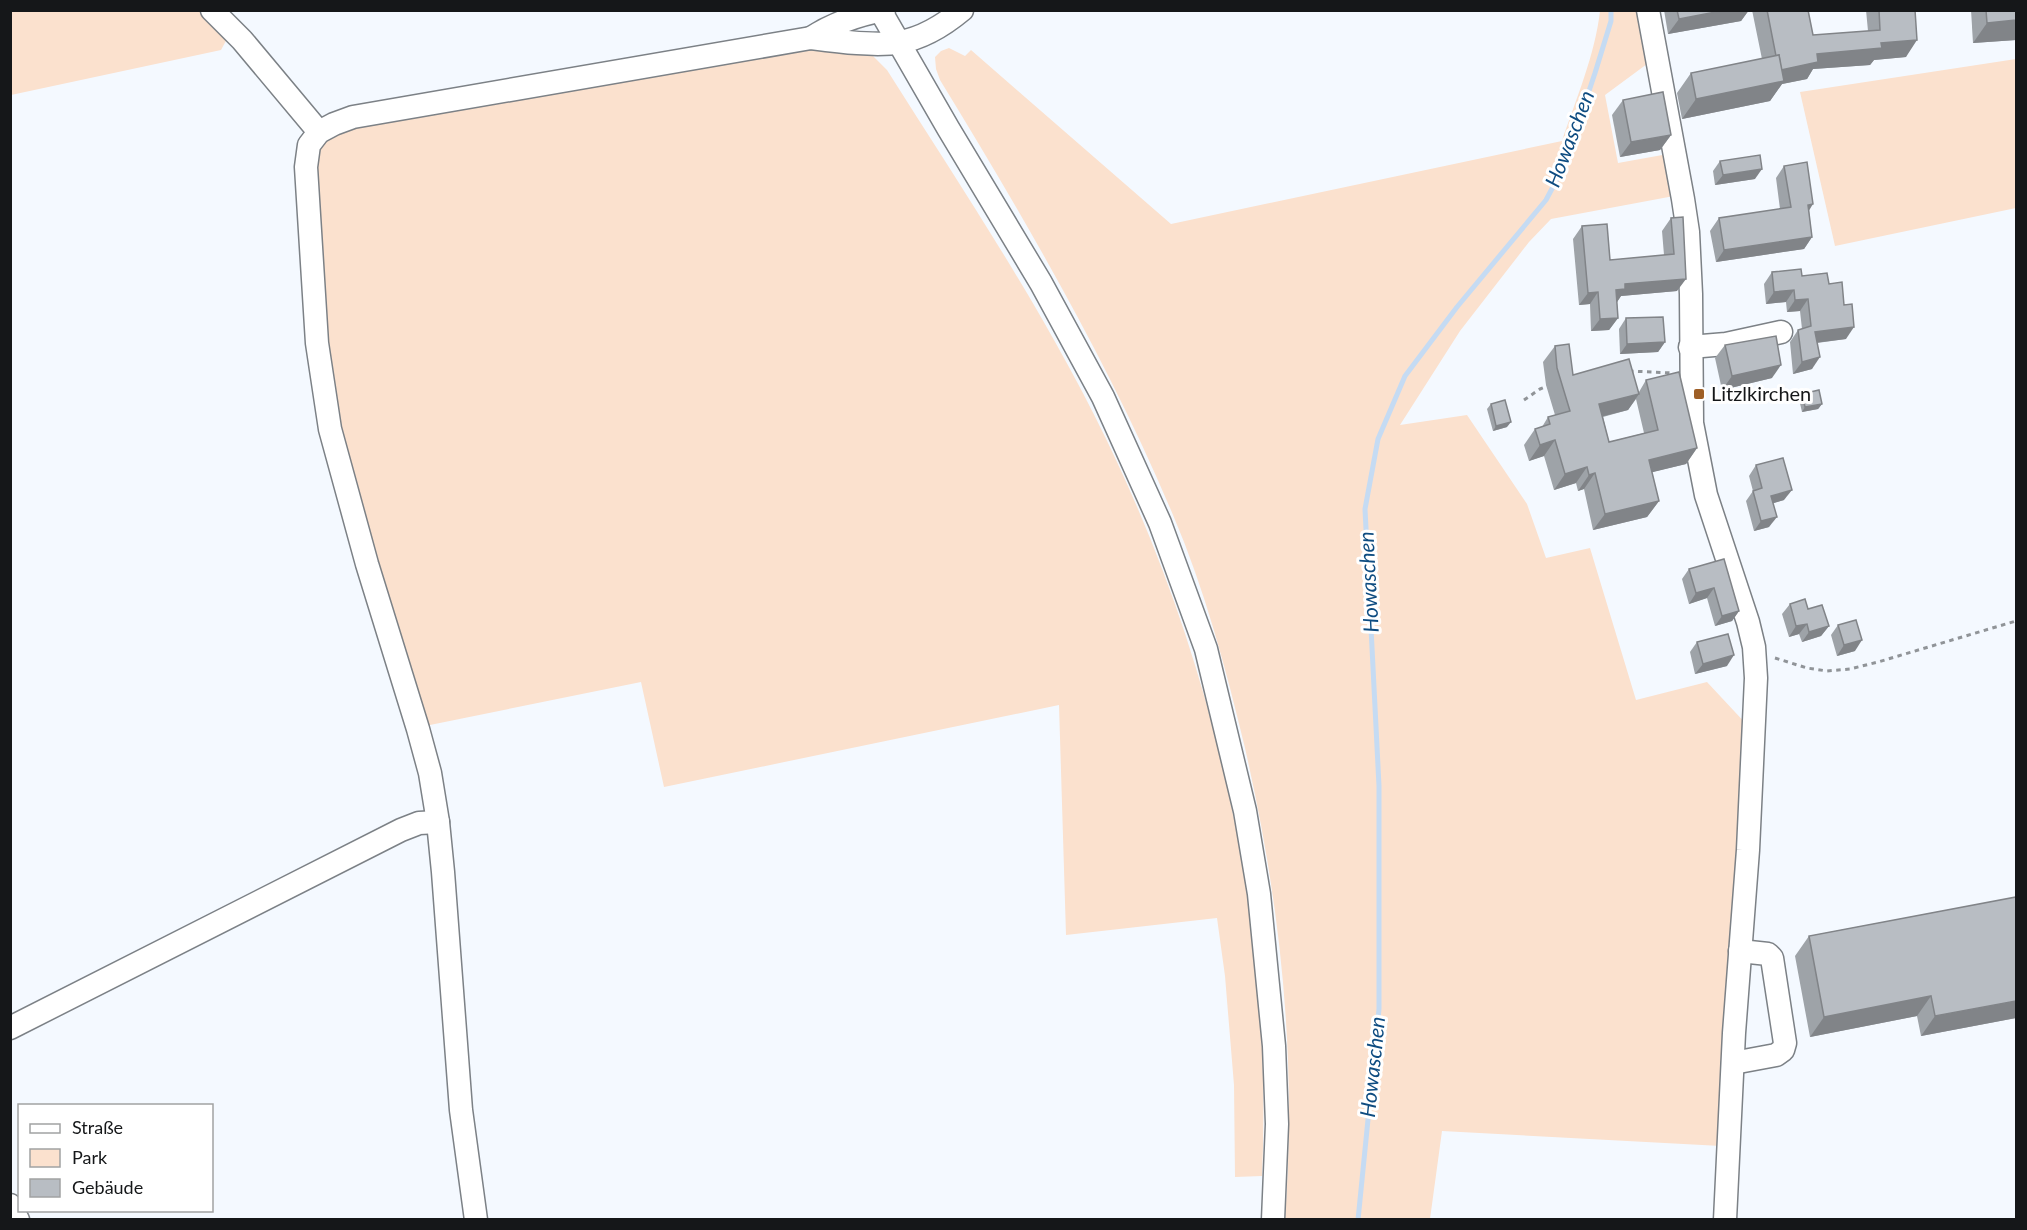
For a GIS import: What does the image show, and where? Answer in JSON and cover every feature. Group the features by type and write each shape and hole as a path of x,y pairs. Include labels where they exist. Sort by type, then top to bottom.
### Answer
{"street":[{"path":"212,10 242,40 319,132"},
{"path":"476,1220 461,1110 438,822 430,773 418,729 367,564 330,429 317,343 306,167 309,145 319,132 353,117 811,38 837,42 899,43 945,24 962,10"},
{"path":"1648,10 1686,221 1691,294 1692,423 1706,495 1740,594 1754,647 1756,678 1748,850 1725,1220"},
{"path":"811,38 829,26 855,16 882,11 1041,284 1103,397 1160,523 1206,649 1245,811 1259,894 1274,1046 1276,1124 1273,1220"},
{"path":"1690,347 1726,344 1781,332"},
{"path":"10,1028 401,830 419,823 438,822"},
{"path":"1733,1063 1776,1055 1783,1050 1785,1042 1772,958 1768,954 1740,951"},
{"path":"10,1204 18,1220"}],"path":[{"path":"1622,370 1690,374"},
{"path":"1524,400 1540,389 1551,385"},
{"path":"1754,647 1788,663 1827,671 1850,669 2016,621"}],"green space":[{"path":"10,11 200,11 228,37 221,50 11,95"},
{"path":"1600,11 1637,11 1647,64 1605,95 1618,163 1668,154 1674,196 1551,219 1529,242 1460,331 1400,425 1467,415 1527,504 1546,558 1590,548 1636,700 1707,682 1749,727 1721,1146 1442,1131 1430,1219 1285,1219 1289,1099 1287,1040 1277,924 1258,807 1214,630 1185,543 1122,403 1065,293 940,80 935,57 941,51 949,48 965,56 971,50 1171,224 1562,141 1589,60"},
{"path":"814,50 855,51 873,56 887,70 1008,262 1065,361 1117,462 1153,546 1185,632 1211,721 1232,810 1248,901 1258,993 1263,1084 1262,1176 1235,1177 1234,1085 1225,976 1217,918 1066,935 1059,705 664,787 641,682 425,726 337,432 324,341 316,150 326,138 339,130 745,59"},
{"path":"2016,59 2016,208 1835,246 1800,92"}],"building":[{"path":"1677,10 1726,10 1679,19"},
{"path":"1767,10 1808,10 1813,35 1880,30 1879,10 1915,10 1917,40 1881,43 1882,48 1817,54 1818,62 1781,70"},
{"path":"1986,10 2016,10 2016,20 1987,23"},
{"path":"1779,55 1784,81 1696,99 1691,73"},
{"path":"1663,92 1671,135 1631,142 1623,100"},
{"path":"1760,155 1762,169 1723,175 1720,161"},
{"path":"1807,162 1813,204 1808,205 1812,237 1724,250 1719,218 1791,207 1784,166"},
{"path":"1683,217 1686,279 1625,284 1625,289 1616,290 1618,318 1600,319 1598,292 1588,293 1582,226 1607,224 1610,260 1674,254 1671,218"},
{"path":"1801,269 1802,276 1827,273 1829,284 1842,282 1844,305 1852,304 1854,327 1815,332 1820,357 1802,362 1798,330 1811,326 1808,299 1795,300 1794,290 1774,292 1772,272"},
{"path":"1663,317 1665,342 1627,344 1626,318"},
{"path":"1776,336 1781,365 1732,376 1725,345"},
{"path":"1569,344 1573,375 1629,359 1639,394 1599,404 1609,442 1658,430 1646,380 1679,372 1697,448 1649,460 1659,501 1605,514 1595,473 1589,475 1587,467 1565,474 1555,440 1540,445 1535,429 1550,424 1548,417 1570,411 1557,368 1555,346"},
{"path":"1819,390 1822,404 1805,407 1802,394"},
{"path":"1505,400 1511,422 1496,426 1491,404"},
{"path":"1783,458 1792,490 1771,496 1777,517 1761,521 1753,491 1762,488 1756,465"},
{"path":"1724,559 1739,611 1722,616 1714,588 1696,593 1689,569"},
{"path":"1805,599 1808,609 1822,605 1829,626 1809,632 1807,624 1796,626 1790,604"},
{"path":"1856,620 1862,640 1844,645 1838,625"},
{"path":"1728,634 1734,655 1703,664 1697,642"},
{"path":"2016,897 2016,1001 1935,1016 1931,996 1824,1017 1809,936"}],"waterway":[{"name":"Howaschen","path":"1358,1220 1379,1009 1379,786 1365,509 1378,439 1405,376 1457,307 1546,200 1564,166 1611,21 1611,10"}],"place":[{"name":"Litzlkirchen","path":"1699,394"}]}
